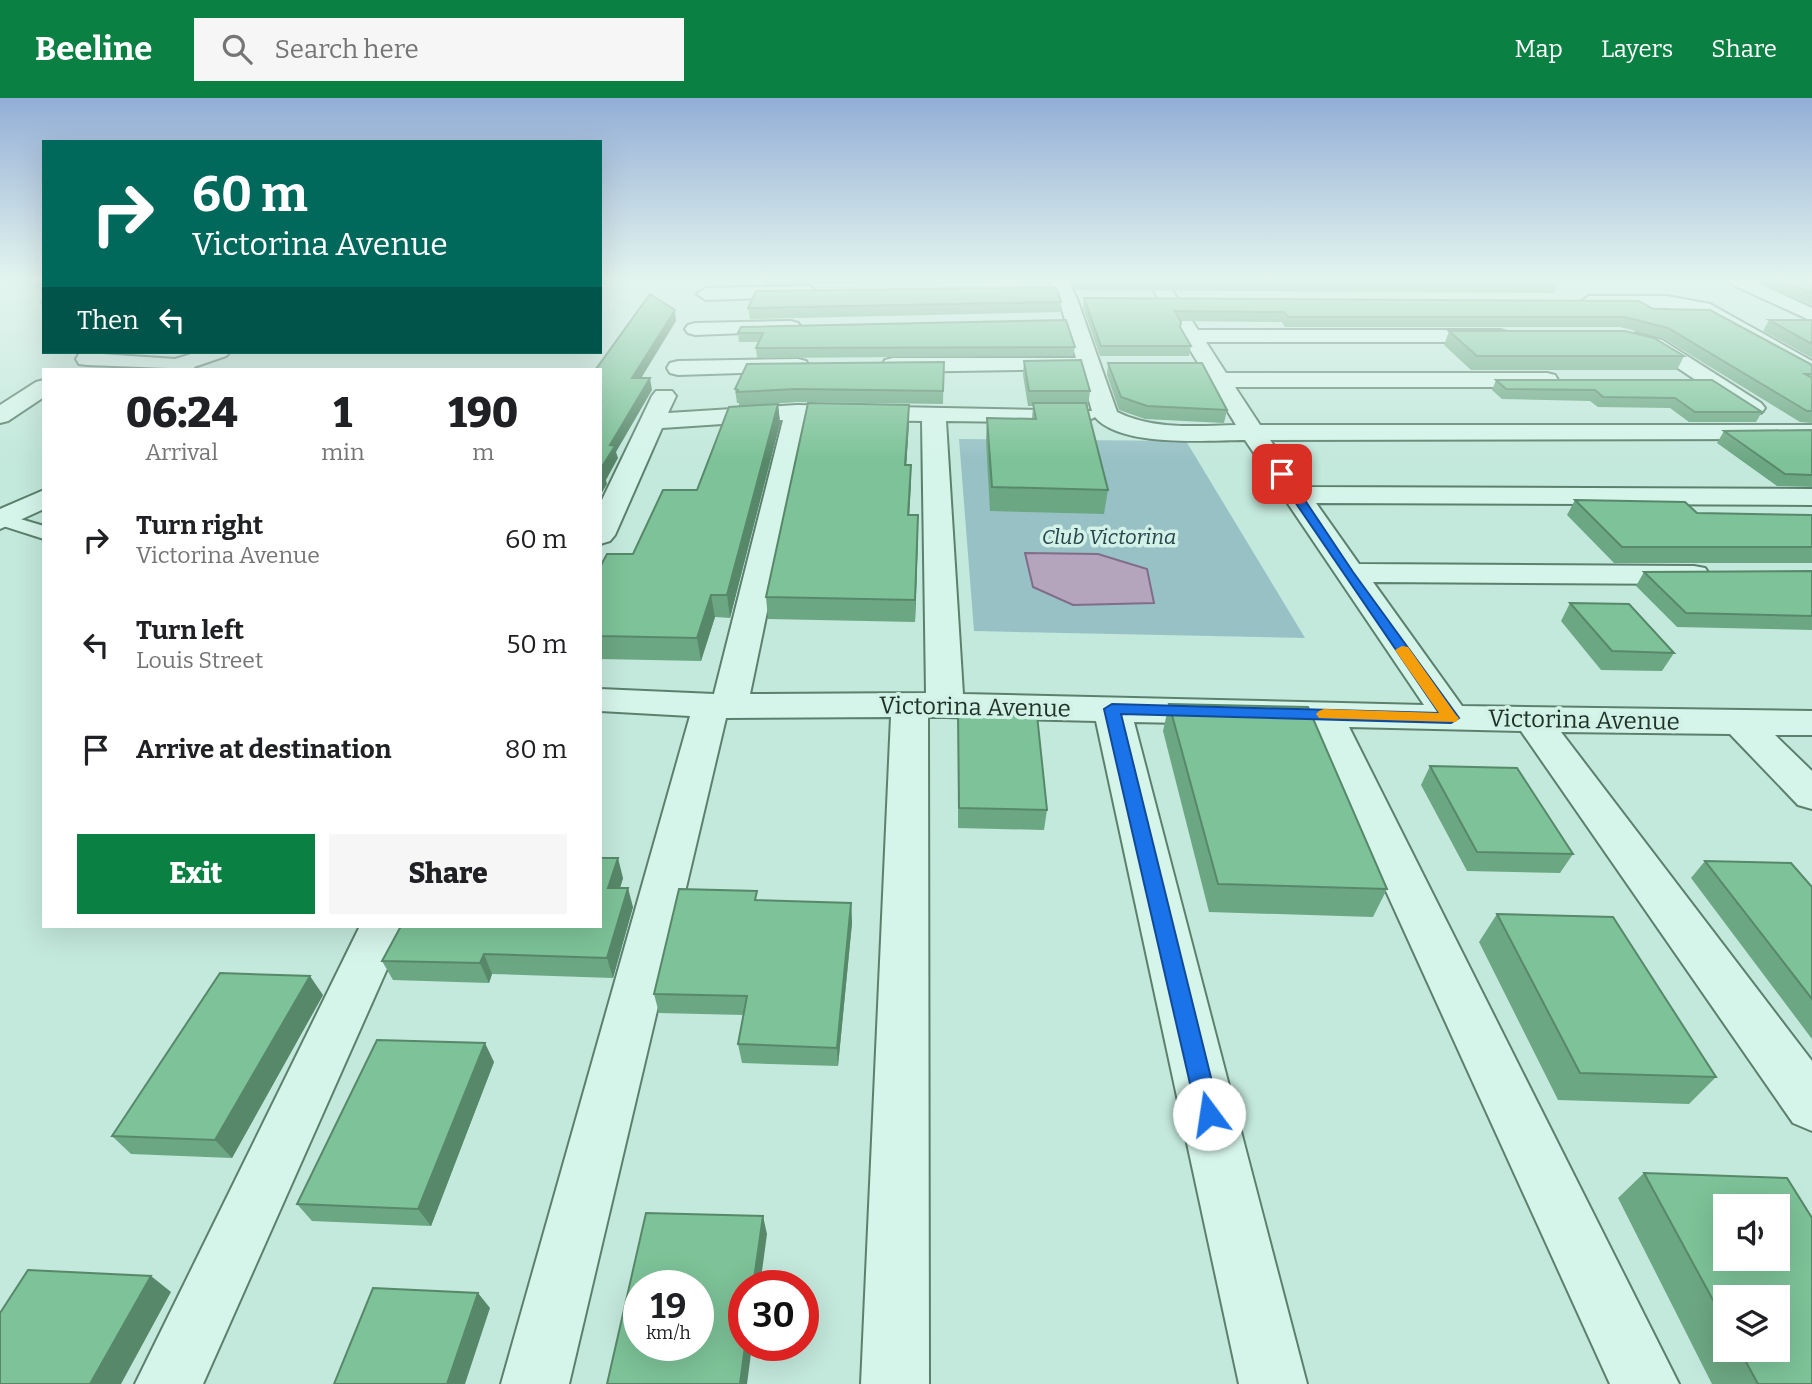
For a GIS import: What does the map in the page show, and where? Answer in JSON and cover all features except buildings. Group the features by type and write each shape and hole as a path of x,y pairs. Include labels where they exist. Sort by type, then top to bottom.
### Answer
{"street":[{"path":"602,531 690,341"},
{"path":"1080,341 1106,416"},
{"path":"1192,341 1203,370 1297,495 1348,573 1451,718"},
{"path":"1642,341 1655,344 1709,380 1805,436"},
{"path":"1764,341 1806,364"},
{"path":"84,360 181,367 214,354"},
{"path":"870,366 1115,364"},
{"path":"678,368 815,366"},
{"path":"1203,370 1570,380"},
{"path":"1667,380 1709,380"},
{"path":"0,416 42,388"},
{"path":"653,421 797,412 934,416 1106,416 1127,427 1152,432 1805,436"},
{"path":"535,1384 720,706 797,412"},
{"path":"895,1384 928,706 934,416"},
{"path":"1297,495 1812,496"},
{"path":"1,520 42,499"},
{"path":"1348,573 1717,575"},
{"name":"Victorina Avenue","path":"602,700 720,706 928,706 1812,723"},
{"path":"1112,709 1273,1384"},
{"path":"1324,714 1645,1384"},
{"path":"1531,718 1812,1105"},
{"path":"1740,722 1812,795"},
{"path":"169,1384 382,928"}],"lane":[{"path":"1,520 42,532"}],"green space":[{"name":"Club Victorina","path":"959,439 1186,441 1305,638 974,631"}],"shaded area":[{"path":"1025,553 1098,554 1147,569 1154,603 1073,605 1033,587"}],"slow traffic":[{"path":"1324,714 1451,718 1402,650"}],"route":[{"path":"1209,1114 1112,709 1451,718 1348,573 1282,474"}]}
